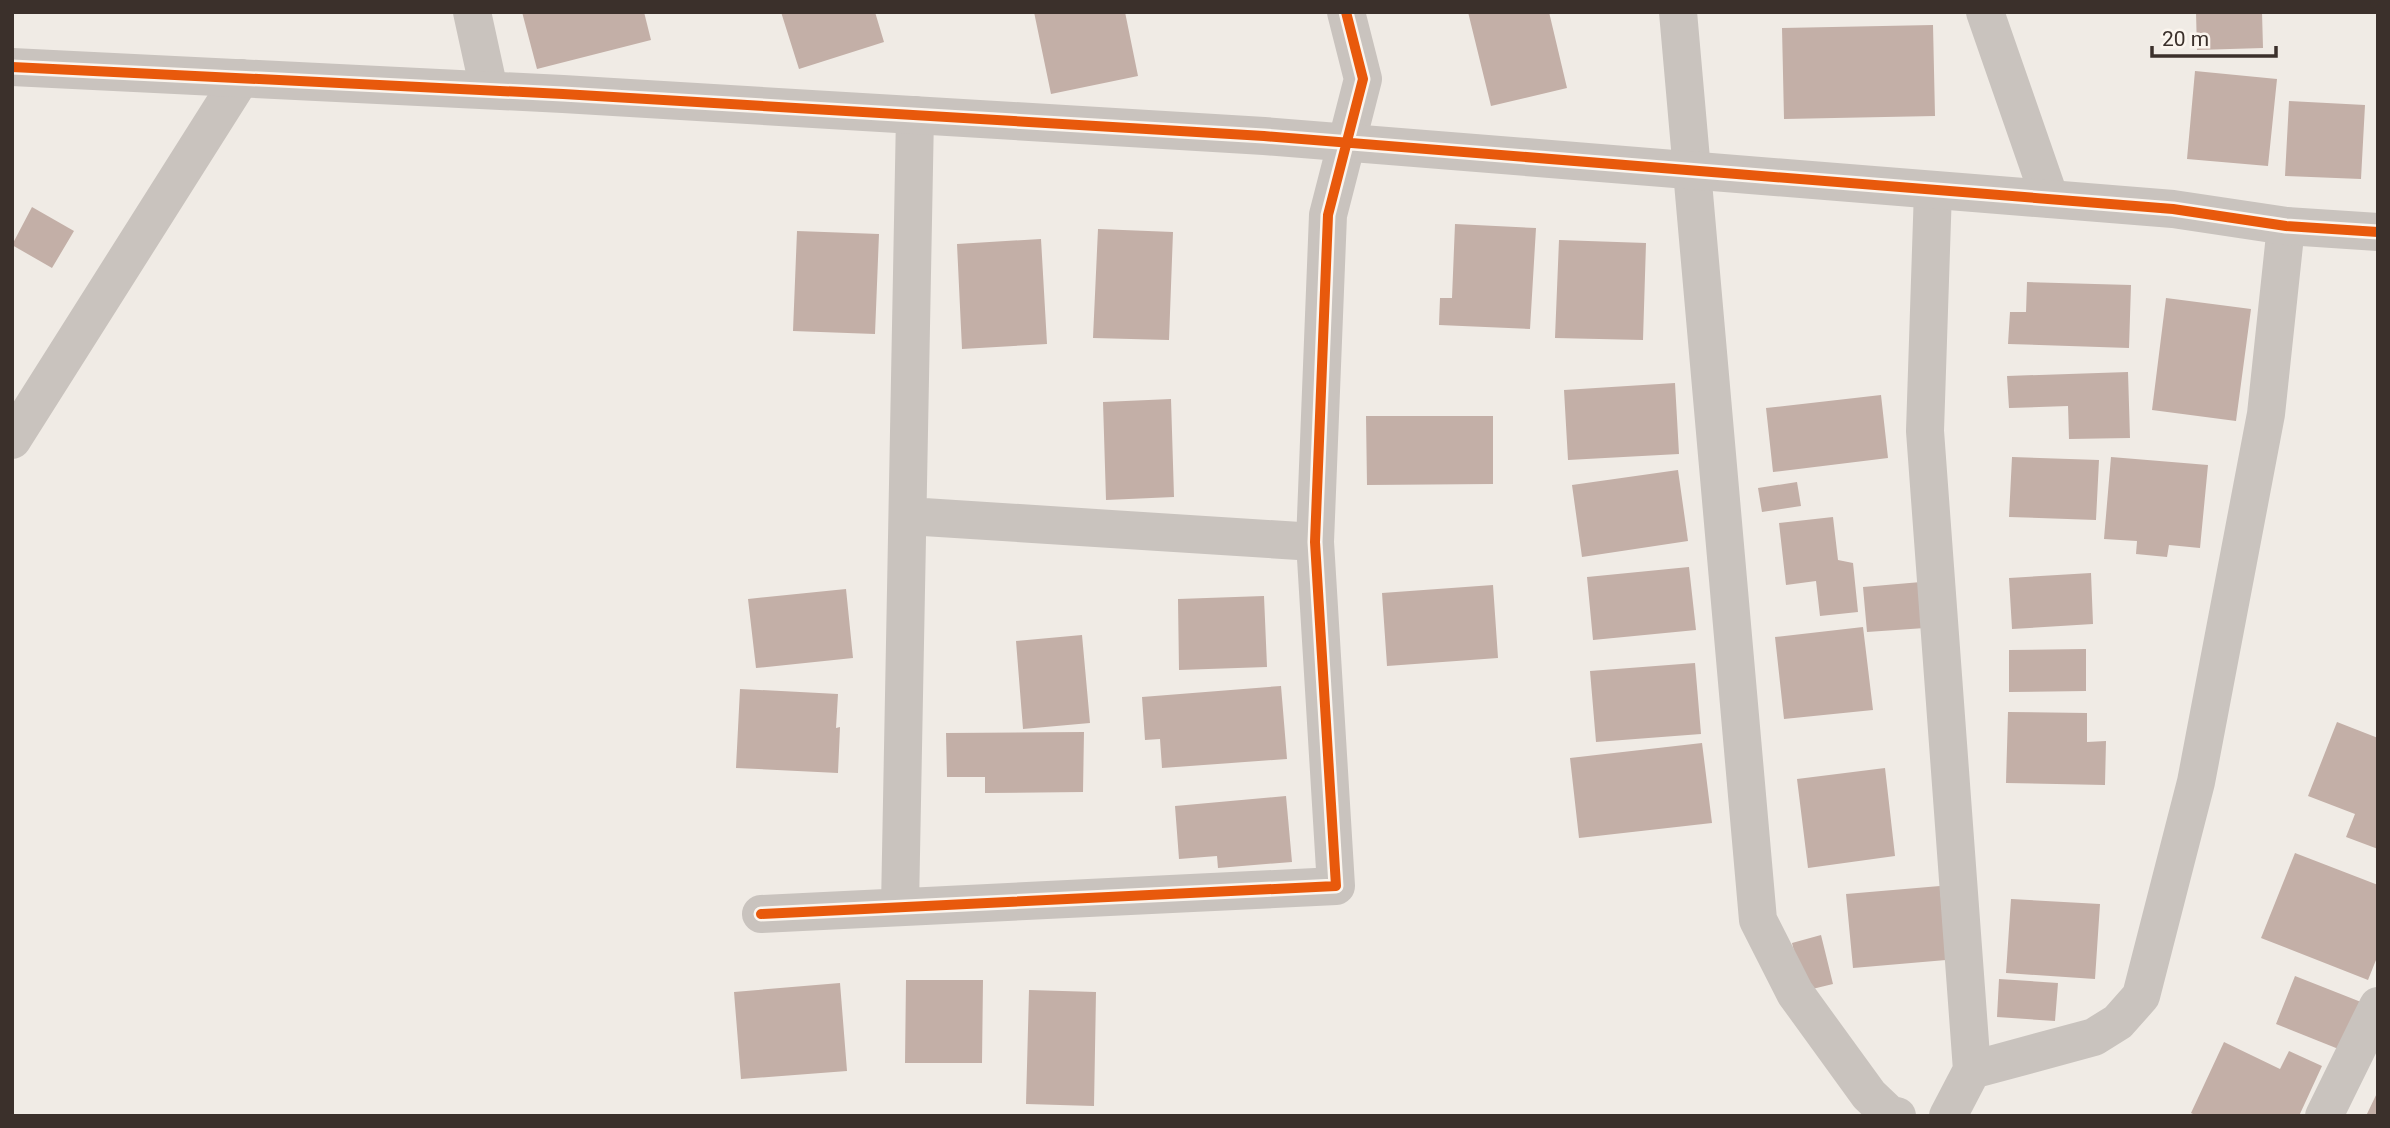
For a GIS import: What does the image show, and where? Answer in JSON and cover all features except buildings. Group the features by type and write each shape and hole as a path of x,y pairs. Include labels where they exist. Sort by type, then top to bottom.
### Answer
{"street":[{"path":"472,12 489,90"},
{"path":"761,914 1336,886 1315,542 1328,215 1363,79 1346,12"},
{"path":"1678,12 1758,920 1795,993 1869,1095 1890,1115 1897,1116"},
{"path":"1985,12 2050,200"},
{"path":"12,66 489,90 1346,142 2173,209 2286,226 2377,232 2378,220"},
{"path":"12,440 241,78"},
{"path":"900,907 915,115"},
{"path":"1933,190 1926,431 1972,1070 1948,1116"},
{"path":"1972,1070 2094,1037 2118,1022 2141,996 2196,782 2266,414 2286,226"},
{"path":"908,516 1315,542"},
{"path":"2323,1116 2378,1006"}],"cycle path":[{"path":"761,914 1336,886 1315,542 1328,215 1363,79 1346,12"},
{"path":"12,67 563,94 1264,136 2173,209 2286,226 2378,232"}]}
